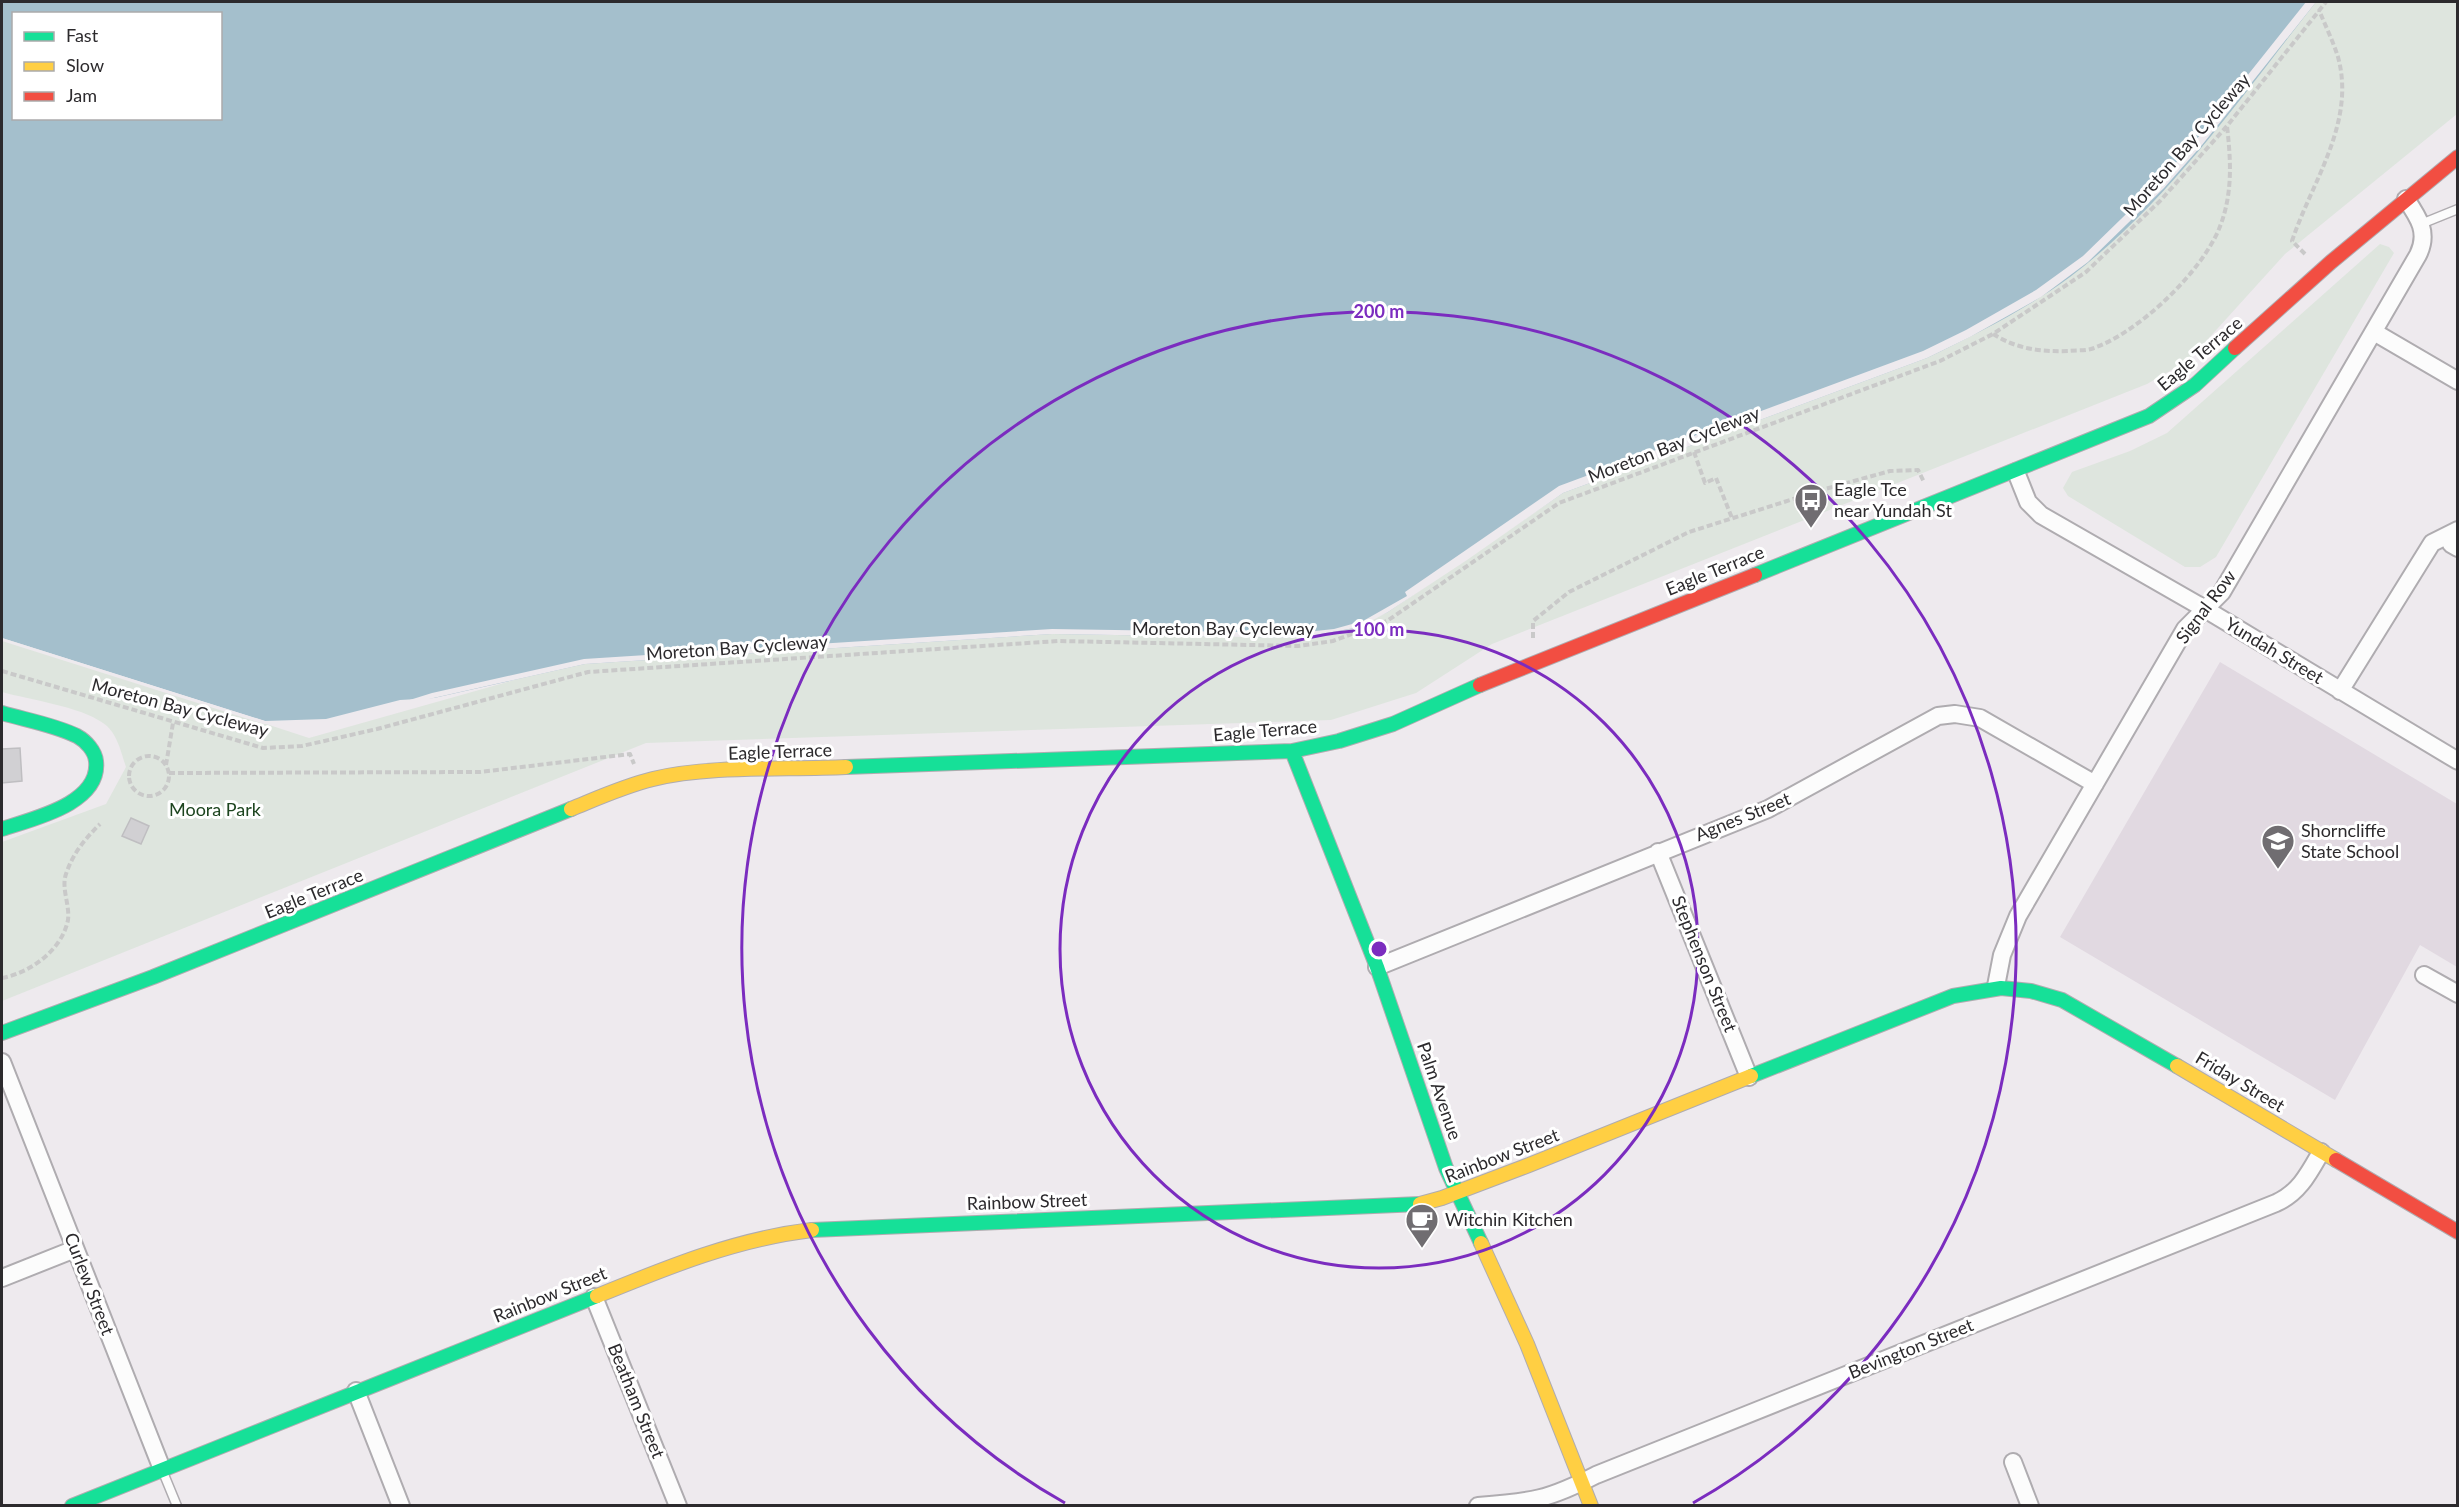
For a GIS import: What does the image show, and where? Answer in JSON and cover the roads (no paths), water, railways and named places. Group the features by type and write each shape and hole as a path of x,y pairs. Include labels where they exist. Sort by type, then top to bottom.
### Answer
{"street":[{"name":"Eagle Terrace","path":"2,1033 153,977 654,778 691,773 1292,751 1339,741 1393,723 1493,679 2016,472 2131,424 2181,397 2331,262 2457,157"},
{"path":"2406,199 2421,224"},
{"name":"Signal Row","path":"1996,986 2007,938 2018,916 2185,629 2222,592 2374,332 2422,248 2424,239 2421,224"},
{"path":"2374,332 2457,381"},
{"name":"Yundah Street","path":"2016,472 2028,502 2041,516 2205,609 2457,761"},
{"path":"2457,532 2451,544 2457,548"},
{"path":"2340,691 2432,543 2457,532"},
{"path":"2,713 64,732 86,742 93,753 96,771 90,789 82,797 2,829"},
{"name":"Agnes Street","path":"1377,967 1799,794 1938,716 1955,714 1980,718 2095,784"},
{"name":"Palm Avenue","path":"1292,751 1377,967 1457,1193 1527,1344 1591,1506"},
{"name":"Stephenson Street","path":"1658,852 1749,1077"},
{"path":"2424,975 2457,994"},
{"name":"Rainbow Street","path":"72,1506 725,1246 795,1230 1404,1205 1457,1193 1953,996 1996,986"},
{"name":"Friday Street","path":"1996,986 2023,987 2043,992 2078,1007 2457,1232"},
{"name":"Curlew Street","path":"2,1062 162,1469"},
{"name":"Bevington Street","path":"1478,1506 1541,1500 2283,1200 2301,1185 2321,1152"},
{"path":"2,1278 75,1249"},
{"name":"Beatham Street","path":"594,1297 678,1506"},
{"path":"356,1392 401,1506"},
{"path":"2013,1462 2030,1506"}],"lane":[{"path":"2421,224 2457,209"},
{"name":"Curlew Street","path":"162,1469 177,1506"}],"water":[{"path":"2,2 2316,2 2231,111 2171,183 2106,248 2053,289 2000,321 1927,358 1563,493 1388,612 1351,629 1298,638 1052,634 585,664 434,698 400,700 326,719 265,721 2,638"}],"place":[{"name":"Eagle Tce near Yundah St","path":"1811,529"},
{"name":"Shorncliffe State School","path":"2278,870"},
{"name":"Witchin Kitchen","path":"1422,1249"}],"park label":[{"name":"Moora Park","path":"215,810"}]}
